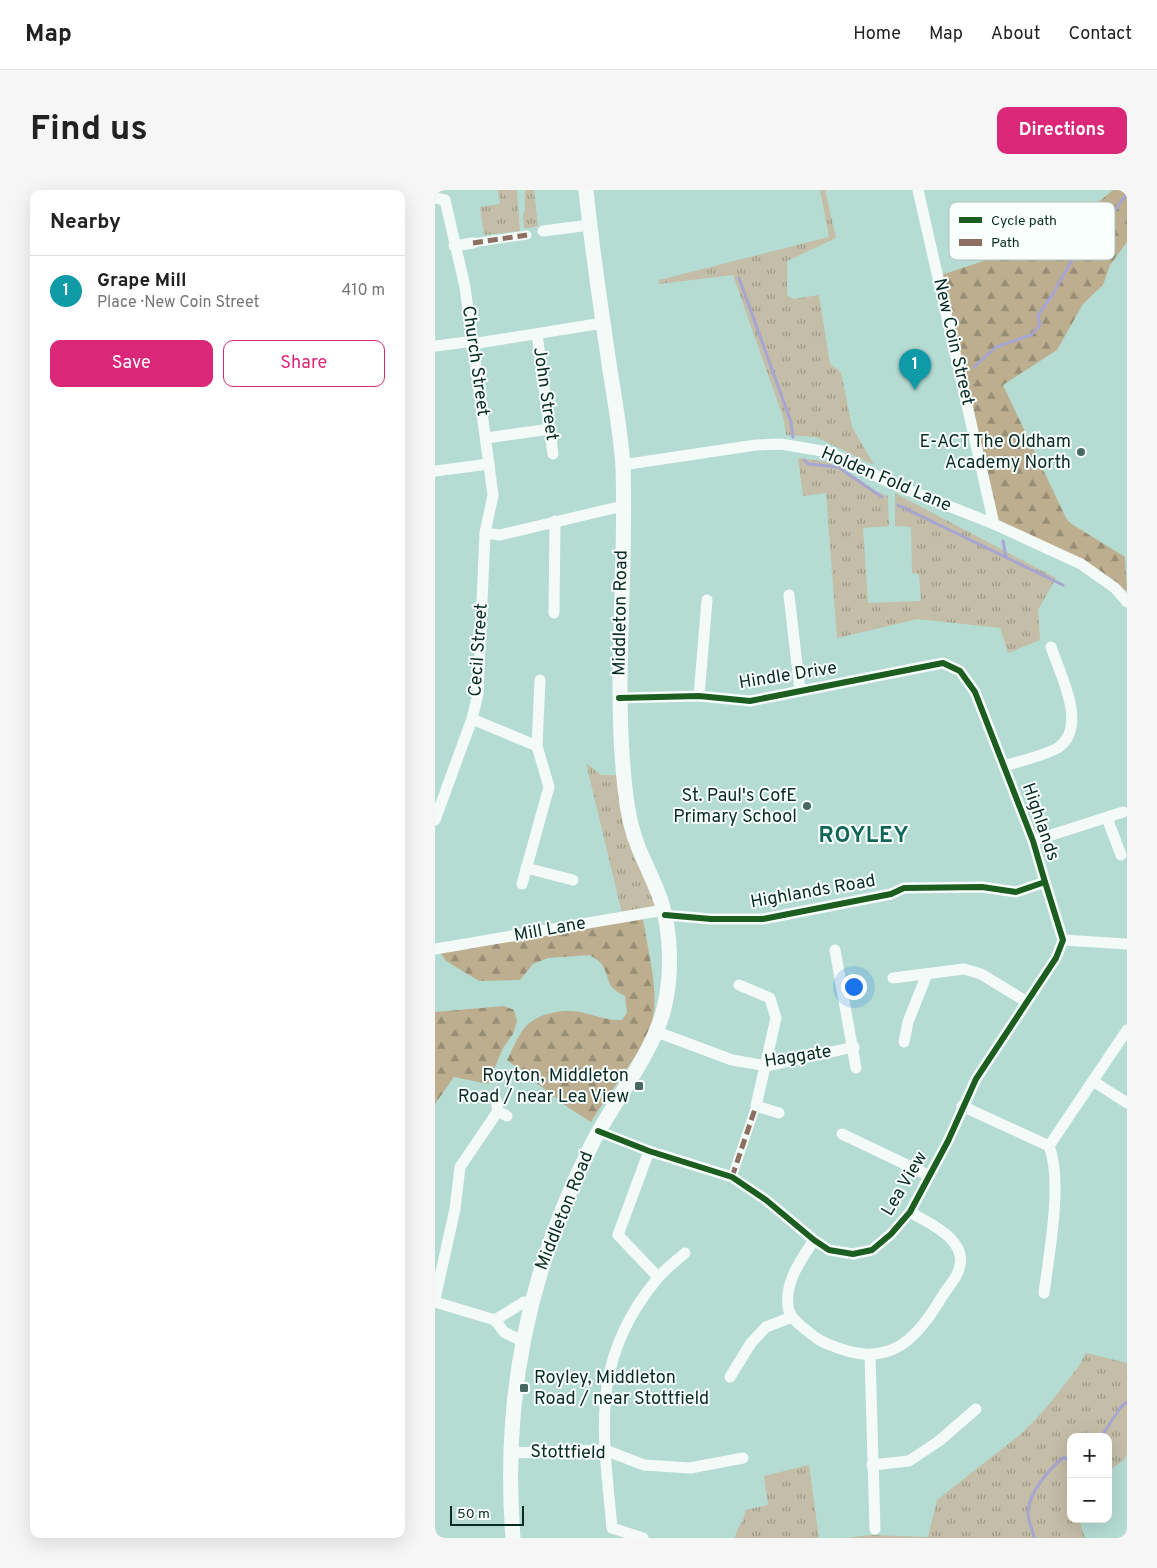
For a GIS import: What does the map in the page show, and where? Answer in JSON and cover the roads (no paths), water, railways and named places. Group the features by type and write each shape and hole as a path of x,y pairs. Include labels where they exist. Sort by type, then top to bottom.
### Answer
{"main road":[{"name":"Middleton Road","path":"513,1538 511,1453 522,1340 530,1303 551,1238 570,1189 598,1131 657,1032 666,1002 669,956 665,912 638,847 630,821 622,763 619,698 623,464 586,190"}],"street":[{"name":"New Coin Street","path":"918,190 995,524"},
{"name":"Church Street","path":"435,198 445,200 454,246 465,287 493,495 485,534"},
{"path":"543,231 590,225"},
{"path":"454,246 527,235"},
{"path":"435,346 537,334 603,323"},
{"name":"John Street","path":"537,334 553,454"},
{"path":"486,438 550,429"},
{"name":"Holden Fold Lane","path":"623,464 756,445 791,446 828,452 893,484 995,524 1081,564 1115,588 1127,602"},
{"path":"435,472 489,464"},
{"path":"485,534 500,535 623,506"},
{"path":"554,613 555,521"},
{"name":"Cecil Street","path":"435,820 472,719 481,670 485,534"},
{"path":"789,595 800,691"},
{"path":"699,696 707,600"},
{"path":"1004,766 1059,748 1072,732 1073,715 1051,647"},
{"name":"Hindle Drive","path":"619,698 699,696 750,701 943,663 960,670"},
{"name":"Highlands","path":"904,888 982,887 1016,892 1045,882 1033,841 975,692 960,670"},
{"path":"522,884 549,788 537,746 540,680"},
{"path":"472,719 537,746"},
{"path":"1033,841 1123,812"},
{"path":"1107,818 1119,856"},
{"path":"526,868 573,880"},
{"path":"1045,882 1063,940 1127,944"},
{"name":"Highlands Road","path":"665,912 711,919 763,919 891,894 904,888"},
{"name":"Mill Lane","path":"435,949 665,912"},
{"name":"Lea View","path":"598,1131 649,1151 732,1177 766,1200 829,1250 853,1254 872,1250 891,1234 910,1212 928,1175 948,1141 962,1106 976,1079 1056,958 1063,940"},
{"path":"835,950 854,1047 856,1068"},
{"path":"893,978 964,969 981,974 1027,1002"},
{"path":"904,1042 908,1022 927,974"},
{"path":"732,1177 756,1106 767,1066 776,1018 770,998 739,985"},
{"path":"1049,1146 1127,1030"},
{"name":"Haggate","path":"657,1032 731,1060 767,1066 854,1047"},
{"path":"1093,1081 1127,1102"},
{"path":"756,1106 779,1113"},
{"path":"962,1106 1049,1146 1054,1158 1054,1198 1044,1293"},
{"path":"500,1109 460,1166 455,1209 435,1301 495,1320 504,1332 522,1340"},
{"path":"842,1134 928,1175"},
{"path":"649,1151 619,1235 658,1277"},
{"path":"814,1240 793,1274 788,1306 792,1317 820,1341 854,1353 870,1356 899,1347 921,1330 959,1270 960,1252 951,1238 910,1212"},
{"path":"643,1538 613,1528 605,1450 604,1397 609,1369 628,1320 658,1277 685,1253"},
{"path":"495,1320 523,1302 530,1303"},
{"path":"730,1377 751,1343 766,1327 792,1317"},
{"path":"870,1356 875,1528"},
{"path":"872,1465 909,1461 939,1441 976,1409"},
{"name":"Stottfield","path":"511,1453 605,1450 644,1465 690,1468 743,1458"}],"waterway":[{"path":"1115,210 1127,193"},
{"path":"974,367 996,347 1031,335 1040,325 1038,315 1051,297 1072,260"},
{"path":"739,278 791,422 793,437"},
{"path":"804,460 808,464 838,467 882,497"},
{"path":"898,505 1063,585"},
{"path":"1003,541 1006,557"},
{"path":"1104,1433 1120,1408 1127,1402"},
{"path":"1034,1538 1028,1514 1032,1496 1052,1468 1064,1457 1067,1460"}],"place":[{"name":"Grape Mill","path":"915,390"},
{"name":"E-ACT The Oldham Academy North","path":"1081,452"},
{"name":"St. Paul's CofE Primary School","path":"807,806"},
{"name":"Royton, Middleton Road / near Lea View","path":"639,1086"},
{"name":"Royley, Middleton Road / near Stottfield","path":"524,1388"}],"district":[{"name":"ROYLEY","path":"864,836"}]}
